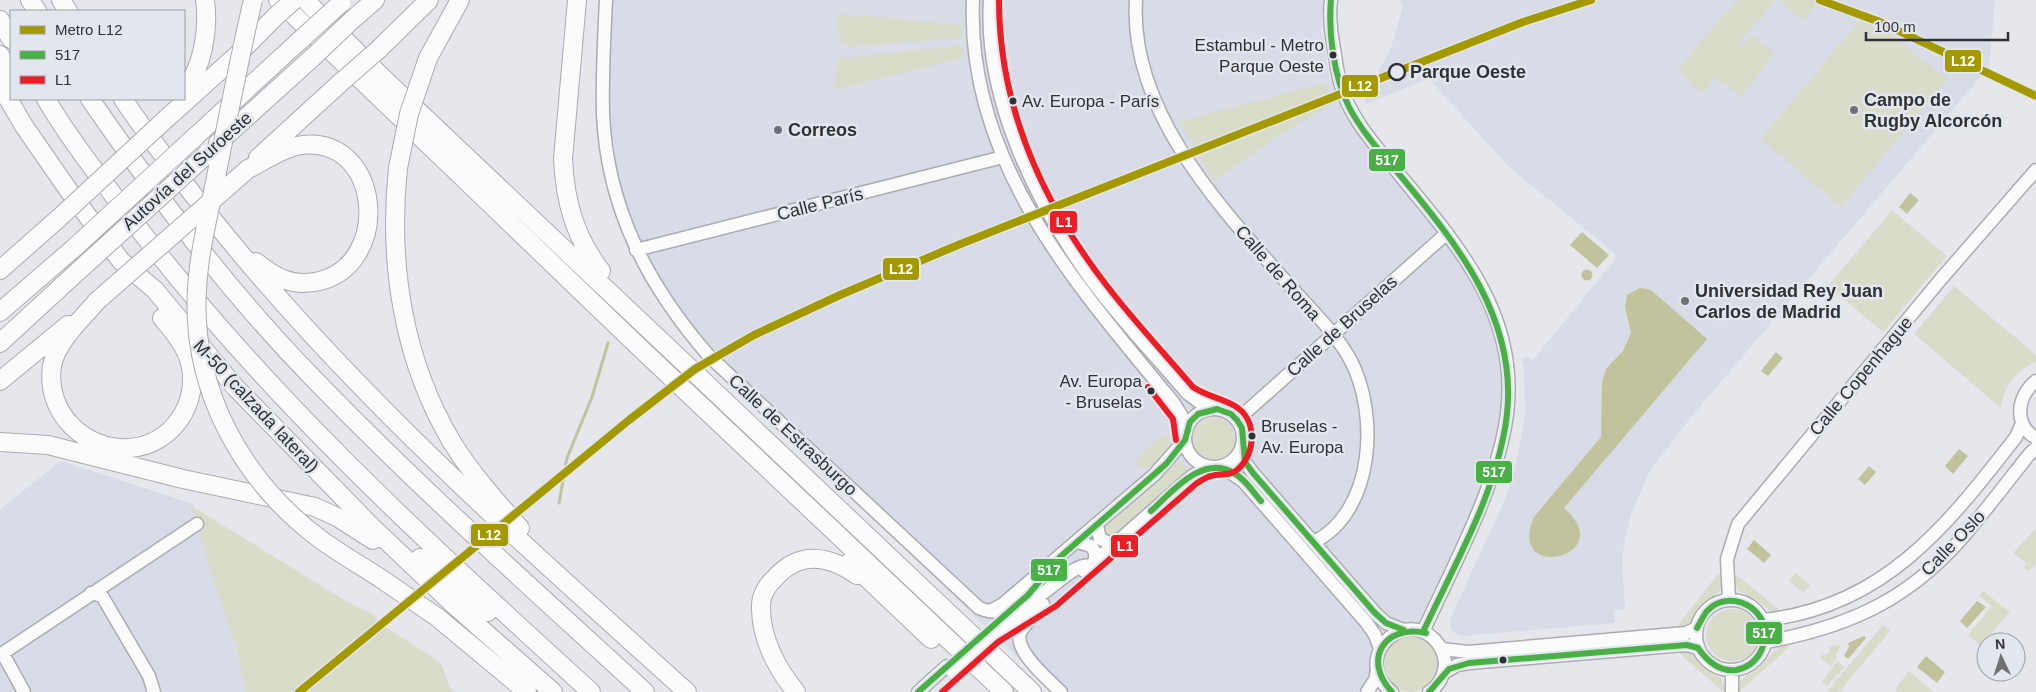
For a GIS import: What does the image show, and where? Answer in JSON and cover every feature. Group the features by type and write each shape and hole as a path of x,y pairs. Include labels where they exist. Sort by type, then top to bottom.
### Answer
{"highway":[{"path":"185,89 196,68 205,37 208,20 205,0"},
{"path":"252,0 199,263 197,318 202,360 211,394 225,429 242,459 274,498 319,538 380,578 454,631 528,692"},
{"path":"0,270 235,57 277,8 294,0"},
{"path":"305,0 381,76 712,387 1032,692"},
{"name":"Autovía del Suroeste","path":"0,344 375,0"},
{"path":"0,381 97,301 248,169 429,0"},
{"path":"460,0 428,58 409,114 398,168 394,226 400,298 410,345 428,394 453,444 482,484 521,529 659,658 687,692"},
{"path":"577,0 563,159 568,205 576,229 587,253 603,273 684,352 712,387"},
{"name":"Autovía del Suroeste","path":"0,312 74,248 342,2"},
{"path":"277,8 1004,692"},
{"path":"0,20 10,37"},
{"path":"0,55 10,75"},
{"name":"M-50 (calzada lateral)","path":"0,85 24,126 120,261 154,290 235,387 336,492 453,604 553,692"},
{"path":"23,100 63,169 95,215 154,290"},
{"path":"47,100 84,157 172,273 283,400 391,508 591,692"},
{"path":"91,100 170,212 311,377 492,552 645,692"},
{"path":"166,118 177,100"},
{"path":"126,103 222,232 265,284 432,459 687,692"},
{"path":"222,232 274,276 302,284 330,279 348,267 363,244 369,216 367,194 362,178 341,155 319,145 294,147 248,169"},
{"path":"97,301 61,345 52,366 53,389 58,408 68,424 84,437 107,447 131,448 148,443 174,428 187,409 192,386 190,363 173,332 120,261"},
{"path":"639,347 722,434 874,586 987,692"},
{"path":"0,442 48,445 183,479 315,507 359,530 453,604"},
{"path":"336,492 529,647 574,676"},
{"path":"796,692 786,680 772,653 762,626 761,602 768,584 782,570 796,562 817,558 839,563 874,586"},
{"path":"454,631 476,654 520,692"}],"street":[{"name":"Calle de Estrasburgo","path":"606,0 603,82 607,150 624,220 636,250 655,286 680,322 709,356 959,591 979,608 1002,611 1014,608"},
{"path":"974,0 972,22 976,62 986,109 1003,157 1031,215 1058,258 1091,303 1173,402 1183,418 1187,448 1195,461 1216,467 1243,481 1366,622 1380,648"},
{"path":"990,0 991,40 998,86 1008,122 1028,170 1072,249 1098,288 1187,393 1199,402 1231,414 1237,420 1242,428 1242,448 1245,462 1375,613 1386,623 1404,630 1424,632 1431,636 1442,649 1444,673 1439,682 1429,692"},
{"name":"Calle de Roma","path":"1136,0 1135,24 1142,62 1160,110 1186,156 1213,199 1332,335 1350,360 1364,399 1368,428 1363,477 1351,508 1329,533 1314,542"},
{"path":"1331,0 1331,34 1340,83 1346,99 1368,137 1447,233 1475,271 1493,307 1508,367 1508,412 1496,469 1424,632"},
{"name":"Calle París","path":"636,250 1003,157"},
{"name":"Calle Copenhague","path":"1728,600 1727,559 1738,524 1941,279 2036,170"},
{"name":"Calle de Bruselas","path":"1237,420 1447,233"},
{"path":"2036,381 2028,388 2020,403 2022,423 2036,438"},
{"path":"992,610 1003,604 1078,542 1166,464 1198,414 1217,409"},
{"name":"Calle Oslo","path":"1763,620 1787,618 1816,610 1843,599 1891,573 1922,548 1944,524 2016,437 2022,423"},
{"path":"998,627 1040,606 1093,564 1192,476 1230,463 1242,448"},
{"name":"Calle Oslo","path":"1766,642 1816,631 1849,620 1885,604 1937,564 1969,530 2036,448"},
{"path":"24,692 2,654 197,524"},
{"path":"1097,525 1100,539 1114,544"},
{"path":"1078,542 1092,546 1095,552 1093,564"},
{"path":"918,692 949,669 998,627 1060,557"},
{"path":"1014,608 1034,600 1051,590 1076,567 1084,564 1093,564"},
{"path":"91,593 102,596 149,676 154,692"},
{"path":"1444,673 1457,665 1470,663 1687,645 1698,648 1712,665 1732,670 1744,668 1754,662 1762,653 1766,642 1763,620 1749,605 1728,600 1718,603 1708,609 1701,618 1697,628 1698,648"},
{"path":"1040,606 1021,631 1020,645 1030,660 1061,692"},
{"path":"1442,649 1468,652 1686,633 1697,628"},
{"path":"1392,692 1380,680 1376,659 1380,648 1390,636 1404,630"},
{"path":"929,692 949,669"},
{"path":"1367,692 1375,680 1377,670"},
{"path":"1732,670 1732,692"}],"shaded area":[{"path":"601,0 1324,0 1321,30 1330,79 1355,131 1454,251 1491,318 1503,368 1503,436 1411,663 1356,692 1054,692 689,343 644,281 625,238 604,170"},
{"name":"Universidad Rey Juan Carlos de Madrid","path":"1399,0 1995,0 1989,67 1691,417 1650,471 1631,514 1625,539 1622,560 1625,609 1614,610 1615,623 1460,636 1451,630 1450,619 1504,502 1514,473 1525,417 1524,367 1521,358 1527,357 1533,360 1618,256 1509,167 1429,79 1366,104 1360,88 1373,83 1391,48 1403,5"},
{"path":"1737,0 1775,0 1738,44 1741,47 1752,34 1775,53 1740,97 1716,77 1701,94 1677,69"},
{"path":"1779,0 1821,0 1803,20"},
{"path":"837,13 962,25 962,38 850,47 845,45 840,38"},
{"name":"Campo de Rugby Alcorcón","path":"1866,13 1947,80 1841,207 1760,139"},
{"path":"962,45 963,58 834,90 836,63 841,58"},
{"path":"1324,83 1332,104 1274,139 1214,181 1179,121"},
{"path":"1910,193 1919,200 1907,214 1899,207"},
{"path":"1892,210 1947,256 1883,332 1828,286"},
{"path":"1582,232 1609,255 1597,268 1570,245"},
{"path":"1585,270 1589,270 1592,275 1591,279 1585,280 1582,277 1582,273"},
{"path":"1954,286 2036,355 2036,362 2017,374 2008,386 2001,408 1914,334"},
{"path":"1640,288 1651,290 1707,339 1564,508 1578,525 1579,540 1572,550 1560,556 1546,556 1534,550 1529,538 1534,517 1601,437 1602,383 1606,369 1623,351 1631,333 1625,307 1627,295"},
{"path":"1776,352 1783,358 1768,376 1761,371"},
{"path":"1214,418 1229,424 1235,439 1229,454 1214,460 1199,454 1193,439 1199,424"},
{"path":"1163,435 1169,438 1170,443 1169,448 1162,457 1144,470 1137,467 1135,463 1137,458"},
{"path":"1959,449 1968,456 1953,474 1945,466"},
{"path":"61,461 193,504 248,692 0,692 0,509"},
{"path":"1178,461 1181,461 1188,472 1113,537 1107,538 1102,531 1104,525"},
{"path":"1869,466 1876,472 1865,485 1858,479"},
{"path":"190,505 346,601 372,614 386,627 441,663 450,689 457,692 246,692 238,655"},
{"path":"2036,528 2036,564 2029,571 2024,568 2026,563 2013,553"},
{"path":"1754,540 1771,555 1764,563 1747,549"},
{"path":"1796,573 1810,585 1803,593 1789,581"},
{"path":"1718,574 1721,574 1722,584 1720,591 1698,609 1690,623 1678,629 1678,625"},
{"path":"1732,574 1735,574 1781,611 1776,615 1773,614 1753,598 1740,592 1735,586"},
{"path":"1983,591 2010,612 1993,632 1976,632 1976,642 1968,635 1992,606 1979,596"},
{"path":"1977,601 1986,607 1967,628 1960,621"},
{"path":"1727,609 1737,609 1751,616 1758,630 1758,640 1751,654 1737,661 1727,661 1717,657 1710,650 1706,640 1706,630 1710,620 1717,613"},
{"path":"1883,625 1890,631 1839,692 1826,692"},
{"path":"1411,636 1422,638 1431,644 1437,653 1439,664 1437,675 1431,684 1422,690 1411,692 1400,690 1391,684 1385,675 1383,664 1385,653 1391,644 1400,638"},
{"path":"1864,636 1866,638 1848,659 1844,656 1849,647 1848,643"},
{"path":"1787,644 1788,648 1740,691 1736,691 1742,679 1760,667 1775,650"},
{"path":"1839,644 1840,648 1835,655 1838,657 1831,666 1820,658 1822,655 1830,652 1829,647"},
{"path":"1680,650 1692,653 1701,665 1721,678 1726,691 1722,691 1680,654"},
{"path":"1926,656 1945,672 1937,683 1917,667"},
{"path":"1837,661 1845,667 1839,674 1836,673 1837,675 1827,686 1822,682"},
{"path":"1909,671 1934,692 1898,692 1895,689"}],"waterway":[{"path":"559,503 567,458 592,397 608,343"}],"metro line":[{"name":"L12","path":"299,692 629,420 695,369 754,335 840,295 958,245 1523,22 1591,0"},
{"name":"L12","path":"1820,0 1880,22 2036,96"}],"transit line":[{"name":"L1","path":"942,692 998,642 1056,606 1197,483 1214,475 1237,470 1248,455 1252,437 1248,420 1235,406 1193,387 1107,286 1063,221 1044,187 1016,115 1007,78 1001,39 999,0"},
{"name":"517","path":"1331,0 1330,27 1333,55 1339,82 1349,107 1367,136 1425,206 1464,259 1494,317 1503,347 1508,380 1507,414 1495,471 1474,526 1423,632"},
{"name":"L1","path":"1148,387 1173,419 1176,440"},
{"name":"517","path":"918,692 1028,595 1060,557 1166,464 1185,440 1190,422 1198,414 1217,409 1231,414 1242,428 1245,462 1253,473 1375,613 1386,623 1404,630"},
{"name":"517","path":"1151,511 1188,478 1210,468 1222,468 1234,473 1245,482 1261,501"},
{"name":"517","path":"1697,628 1707,611 1717,603 1740,602 1751,607 1759,615 1764,626 1765,639 1756,659 1747,666 1736,670 1724,669 1714,665 1698,648"},
{"name":"517","path":"1392,692 1383,680 1379,668 1378,657 1382,647 1389,639 1399,634 1411,632 1426,633"},
{"name":"517","path":"1429,692 1449,669 1469,663 1687,645 1698,648"}],"place":[{"name":"Estambul - Metro Parque Oeste","path":"1333,55"},
{"name":"Parque Oeste","path":"1397,72"},
{"name":"Av. Europa - París","path":"1013,101"},
{"name":"Campo de Rugby Alcorcón","path":"1854,110"},
{"name":"Correos","path":"778,130"},
{"name":"Universidad Rey Juan Carlos de Madrid","path":"1685,301"},
{"name":"Av. Europa - Bruselas","path":"1151,391"},
{"name":"Bruselas - Av. Europa","path":"1252,436"}]}
